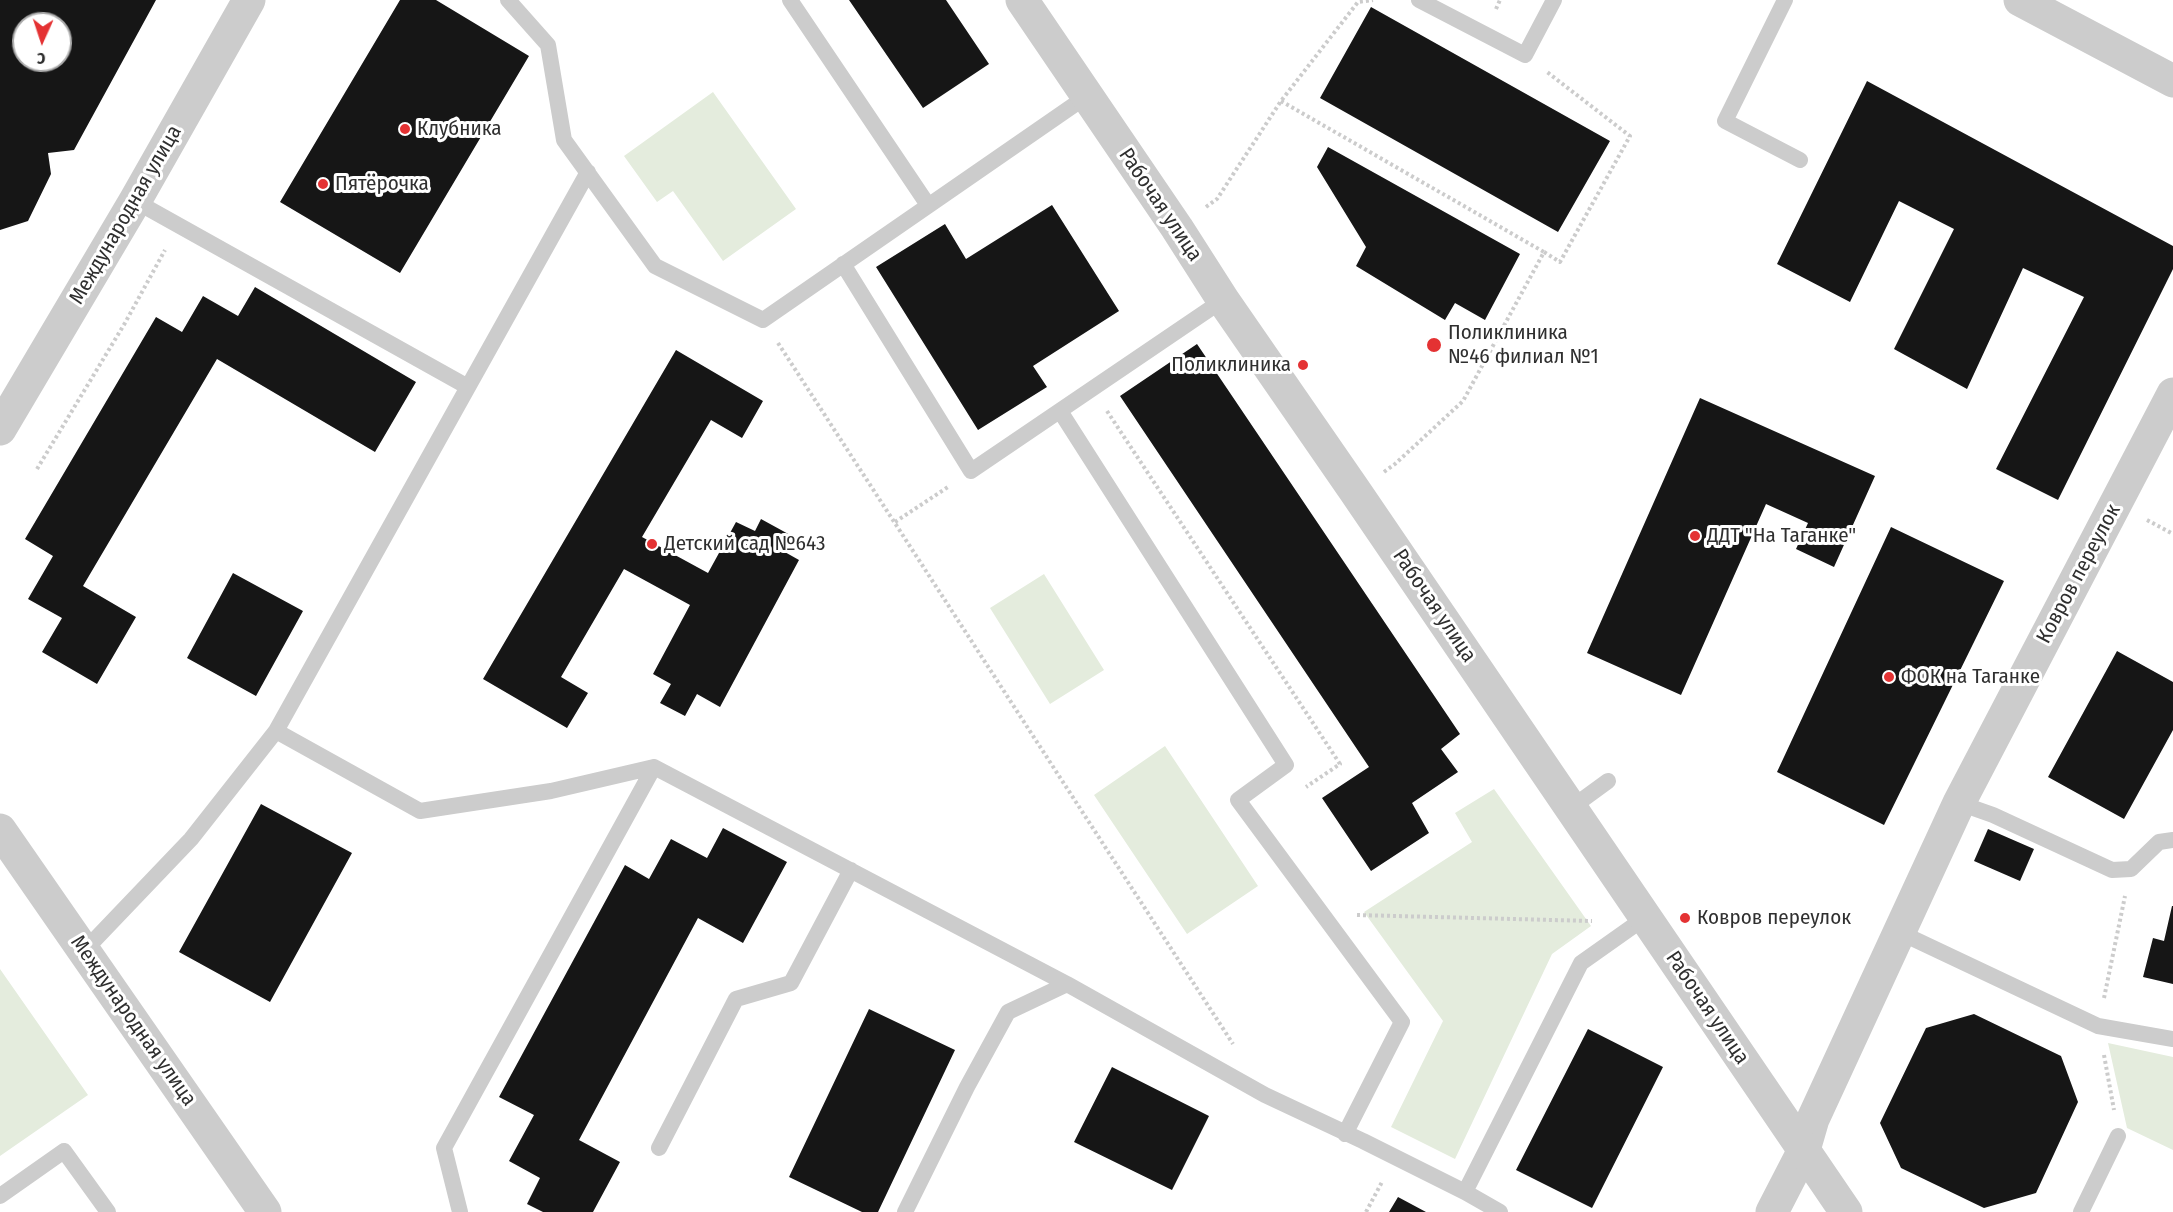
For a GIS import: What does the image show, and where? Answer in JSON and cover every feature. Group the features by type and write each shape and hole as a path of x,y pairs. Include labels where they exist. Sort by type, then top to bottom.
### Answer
{"street":[{"name":"Международная улица","path":"0,429 135,201 249,0"},
{"name":"Рабочая улица","path":"1022,0 1177,228 1222,300 1355,491 1846,1212"},
{"path":"2020,0 2173,81"},
{"name":"Ковров переулок","path":"1772,1212 1804,1150 1813,1119 1959,803 2173,394"},
{"name":"Международная улица","path":"0,830 265,1212"}],"lane":[{"path":"508,0 548,45 564,140 655,266 763,320 1087,96"},
{"path":"790,0 928,205"},
{"path":"1419,0 1525,55 1554,0"},
{"path":"1785,0 1725,121 1800,160"},
{"path":"84,951 191,839 276,731 588,172"},
{"path":"135,201 468,387"},
{"path":"843,264 971,471 1222,300"},
{"path":"1060,411 1286,765 1238,800 1402,1022 1345,1134"},
{"path":"276,731 420,811 550,791 654,767 1067,984 1265,1095 1395,1157 1500,1212"},
{"path":"460,1212 444,1148 654,767"},
{"path":"1571,808 1608,781"},
{"path":"1959,803 1993,815 2112,870 2131,869 2159,842 2173,840"},
{"path":"659,1148 736,999 791,983 850,870"},
{"path":"1465,1192 1581,963 1646,917"},
{"path":"1899,932 2098,1026 2173,1039"},
{"path":"905,1212 967,1087 1008,1012 1067,984"},
{"path":"2080,1212 2118,1136"},
{"path":"0,1196 64,1151 108,1212"}],"path":[{"path":"1202,210 1217,199 1281,101 1358,2 1373,0"},
{"path":"1281,101 1560,262 1630,136 1525,55"},
{"path":"37,469 125,323 178,225"},
{"path":"1355,491 1395,464 1463,401 1544,252"},
{"path":"763,320 1233,1045"},
{"path":"894,523 971,471"},
{"path":"2143,518 2173,534"},
{"path":"2118,1136 2098,1026 2131,869"},
{"path":"1348,915 1603,922"},
{"path":"1366,1212 1395,1157"}],"green space":[{"path":"713,92 796,209 723,261 673,191 657,202 624,156"},
{"path":"1044,574 1104,670 1050,704 990,608"},
{"path":"1165,746 1258,886 1187,934 1094,795"},
{"path":"1494,789 1591,926 1552,954 1455,1159 1391,1127 1443,1021 1364,912 1472,842 1455,813"},
{"path":"0,969 88,1095 0,1156"},
{"path":"2108,1043 2173,1057 2173,1150 2127,1128"}],"building":[{"path":"0,0 156,0 74,150 48,153 51,174 28,221 0,230"},
{"name":"Клубника","path":"400,0 436,0 529,56 400,273 280,202"},
{"path":"849,0 946,0 989,64 923,108"},
{"path":"1371,7 1610,141 1558,232 1320,98"},
{"path":"1867,81 2173,246 2173,269 2058,500 1996,469 2084,297 2023,268 1967,389 1894,349 1954,229 1899,201 1850,302 1777,264"},
{"path":"1328,147 1520,254 1485,320 1455,303 1445,320 1356,266 1366,247 1317,167"},
{"path":"1052,205 1119,311 1033,366 1047,387 978,430 876,267 945,224 966,259"},
{"path":"255,287 416,382 375,452 217,359 83,586 136,617 97,684 42,652 62,618 28,599 53,556 25,539 156,317 182,332 203,296 238,316"},
{"path":"1197,344 1460,734 1441,749 1458,772 1412,803 1429,833 1371,871 1322,798 1369,767 1120,396"},
{"path":"676,350 763,401 742,438 711,420 642,537 708,573 736,522 755,531 761,519 792,536 783,551 799,560 720,707 697,694 685,716 660,703 671,684 653,674 690,605 624,569 561,677 588,693 567,728 483,679"},
{"name":"ДДТ \"На Таганке\"","path":"1700,398 1875,476 1834,567 1796,549 1808,523 1766,504 1681,695 1587,653"},
{"name":"ФОК на Таганке","path":"1891,527 2004,581 1884,825 1777,772"},
{"path":"233,573 303,611 256,696 187,658"},
{"path":"2117,651 2173,682 2173,730 2124,819 2048,777"},
{"path":"261,804 352,853 270,1002 179,952"},
{"path":"723,828 787,862 743,943 698,918 579,1140 620,1162 593,1212 543,1212 527,1204 540,1178 509,1161 534,1115 499,1097 625,865 649,879 671,839 707,858"},
{"path":"1988,829 2034,849 2020,881 1974,861"},
{"path":"2172,906 2173,984 2143,977 2153,938 2164,941"},
{"path":"869,1009 955,1050 878,1212 862,1212 789,1177"},
{"path":"1974,1014 2061,1056 2078,1102 2036,1193 1984,1208 1901,1168 1880,1123 1926,1028"},
{"path":"1588,1029 1663,1067 1592,1208 1516,1170"},
{"path":"1112,1067 1209,1116 1172,1190 1074,1142"},
{"path":"1398,1197 1426,1212 1389,1212"}],"place":[{"name":"Клубника","path":"405,129"},
{"name":"Пятёрочка","path":"323,184"},
{"name":"Поликлиника №46 филиал №1","path":"1434,345"},
{"name":"Поликлиника","path":"1303,365"},
{"name":"ДДТ \"На Таганке\"","path":"1695,536"},
{"name":"Детский сад №643","path":"652,544"},
{"name":"ФОК на Таганке","path":"1889,677"},
{"name":"Ковров переулок","path":"1685,918"}]}
